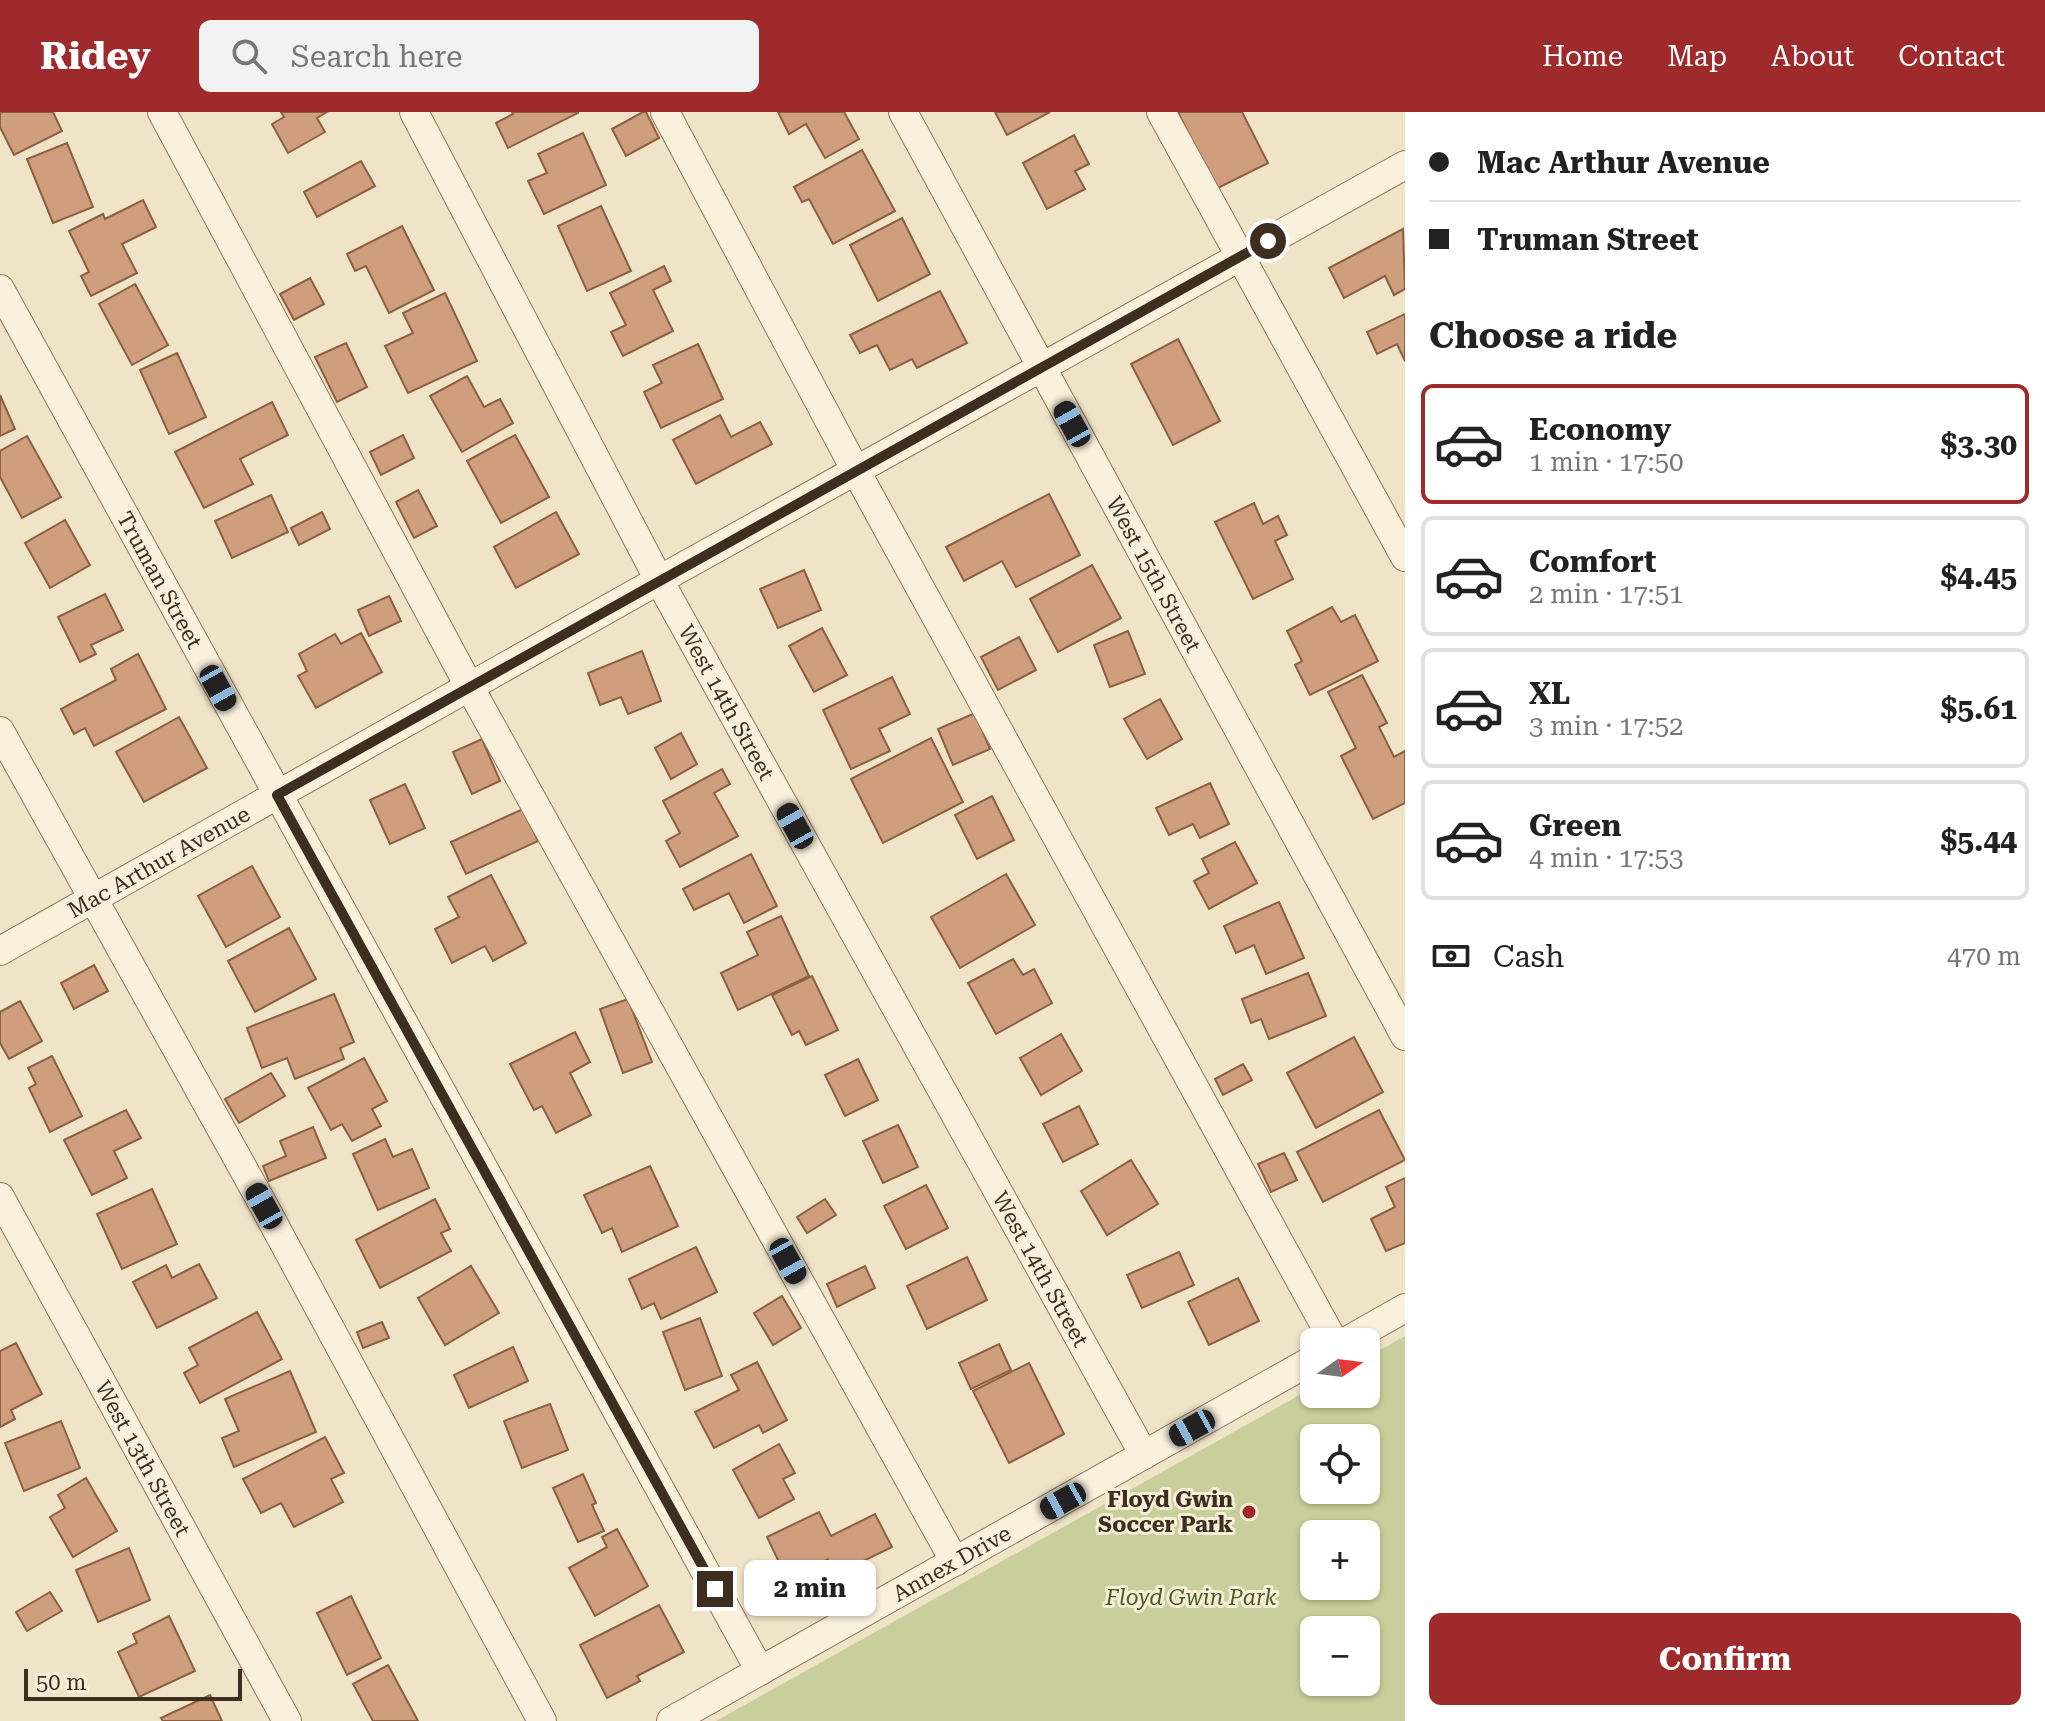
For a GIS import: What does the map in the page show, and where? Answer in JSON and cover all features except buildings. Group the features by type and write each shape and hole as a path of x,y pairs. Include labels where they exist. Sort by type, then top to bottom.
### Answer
{"street":[{"path":"162,112 469,686 955,1562"},
{"name":"West 14th Street","path":"414,112 659,580 1144,1455"},
{"path":"665,112 856,471 1326,1328"},
{"name":"West 15th Street","path":"903,112 1405,1036"},
{"path":"1161,112 1405,557"},
{"name":"Mac Arthur Avenue","path":"0,951 1405,165"},
{"name":"Truman Street","path":"0,289 760,1671"},
{"path":"0,731 264,1206 542,1721"},
{"name":"West 13th Street","path":"0,1197 287,1721"},
{"path":"1370,1328 1405,1308"},
{"name":"Annex Drive","path":"671,1721 1300,1367"}],"green space":[{"name":"Floyd Gwin Park","path":"1405,1336 1405,1721 716,1721 1300,1395 1300,1408 1380,1408 1380,1350"}],"place":[{"name":"Floyd Gwin Soccer Park","path":"1249,1512"}],"route":[{"path":"715,1589 277,795 1268,241"}]}
